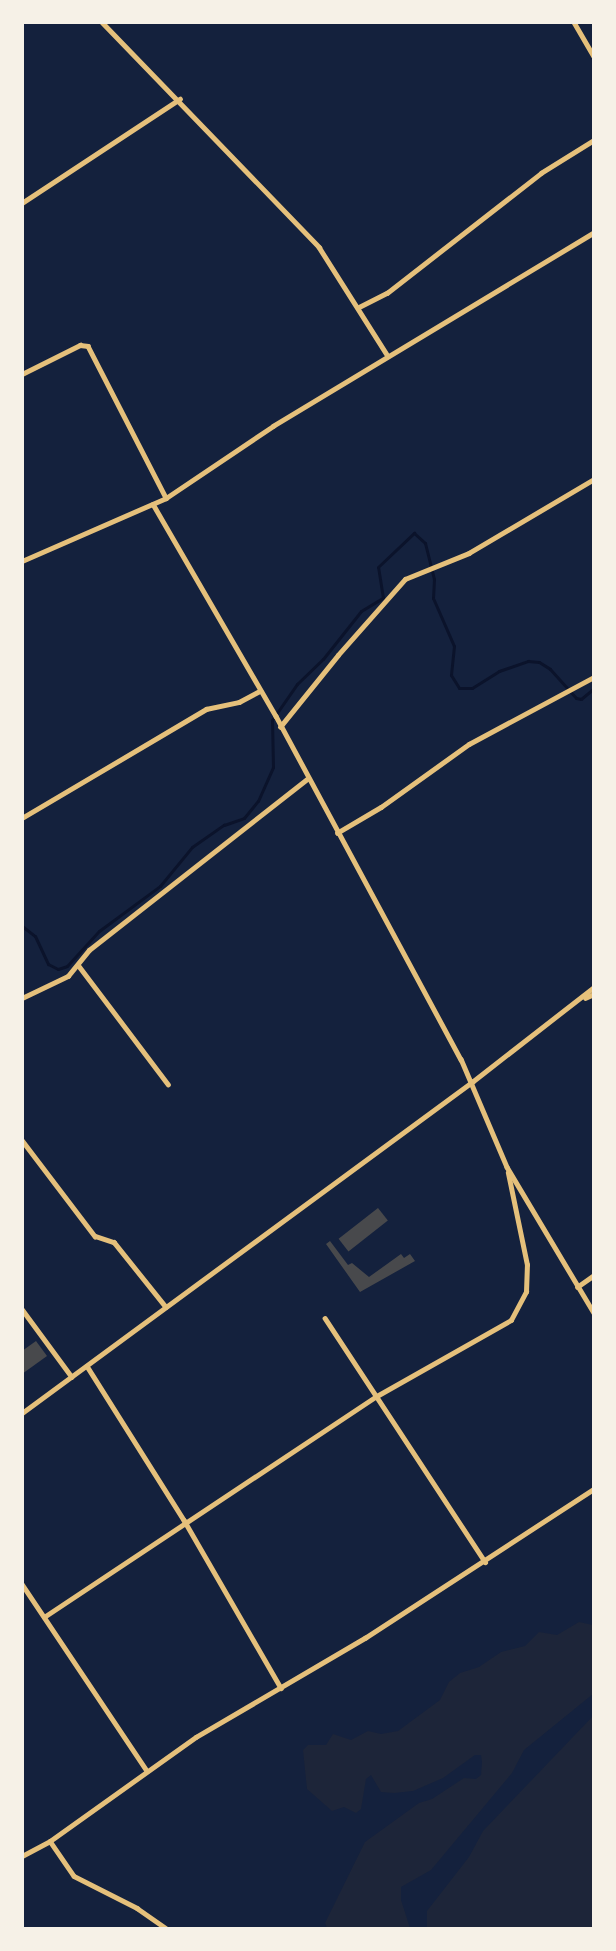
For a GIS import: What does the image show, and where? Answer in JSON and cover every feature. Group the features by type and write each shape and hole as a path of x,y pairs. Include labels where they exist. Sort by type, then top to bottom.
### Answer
{"street":[{"path":"102,22 180,99 319,247 388,356"},
{"path":"574,22 594,56"},
{"path":"22,204 180,99"},
{"path":"358,307 387,293 532,180 594,140"},
{"path":"22,561 166,498 388,356 594,232"},
{"path":"22,374 80,345 88,346 96,357 166,498"},
{"path":"280,727 338,655 405,579 469,553 594,479"},
{"path":"153,504 280,727 472,1082 507,1167 594,1313"},
{"path":"337,833 381,807 469,744 594,677"},
{"path":"22,818 206,709 239,702 260,691"},
{"path":"22,998 68,976 79,966 89,950 307,779"},
{"path":"79,966 168,1084"},
{"path":"22,1413 472,1082 580,1001 594,987"},
{"path":"580,1001 594,994"},
{"path":"22,1140 95,1236 114,1242 166,1307"},
{"path":"44,1617 184,1520 375,1397 493,1333 511,1320 520,1306 527,1265 507,1167"},
{"path":"577,1287 594,1275"},
{"path":"22,1309 72,1377"},
{"path":"325,1318 485,1562"},
{"path":"87,1366 184,1520 281,1688"},
{"path":"22,1856 50,1841 147,1771 485,1562 594,1489"},
{"path":"22,1584 147,1771"},
{"path":"50,1841 74,1876 137,1908 166,1929"}],"shaded area":[{"path":"579,1622 593,1625 593,1694 524,1750 512,1773 431,1870 401,1887 401,1900 410,1928 327,1928 325,1923 365,1842 419,1803 432,1799 464,1778 476,1779 481,1775 482,1762 481,1755 475,1755 443,1778 413,1791 381,1792 371,1775 366,1779 361,1809 356,1813 344,1807 332,1811 307,1789 303,1750 308,1745 326,1745 333,1734 351,1740 368,1731 381,1734 398,1731 440,1700 449,1682 460,1673 479,1667 501,1652 525,1646 539,1632 557,1635"},
{"path":"593,1716 593,1928 427,1928 427,1911 469,1857 483,1831"}],"building":[{"path":"378,1208 388,1221 348,1251 339,1239"},
{"path":"330,1241 348,1265 352,1263 369,1277 401,1254 404,1258 410,1254 415,1261 360,1292 326,1244"},
{"path":"36,1341 47,1356 22,1374 22,1351"}],"waterway":[{"path":"22,926 35,936 48,964 58,969 67,966 99,931 160,886 192,847 224,825 244,818 258,801 273,767 272,720 297,684 323,659 361,611 383,598 378,567 414,533 425,543 434,579 433,598 454,646 451,675 459,688 472,688 499,671 528,661 539,662 550,669 576,698 581,699 594,688"}]}
